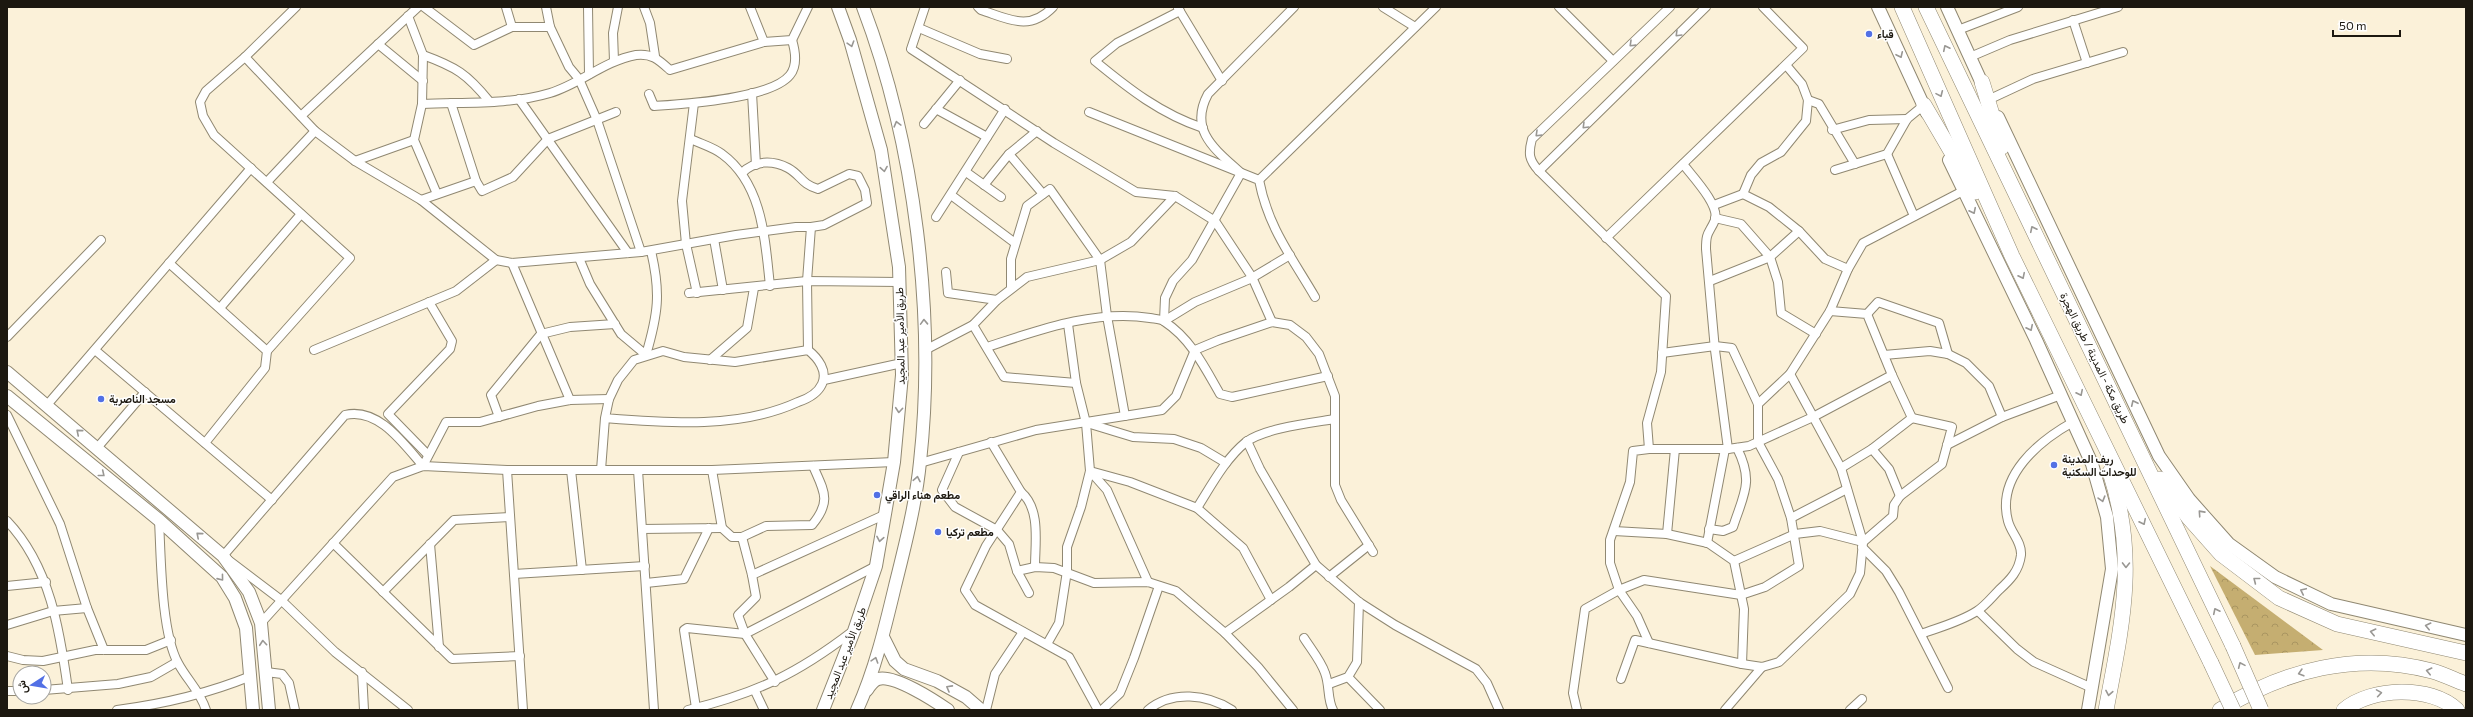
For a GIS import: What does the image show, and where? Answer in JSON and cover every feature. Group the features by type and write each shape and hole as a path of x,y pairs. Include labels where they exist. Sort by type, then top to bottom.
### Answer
{"highway":[{"path":"1902,7 2012,256 2233,710"},
{"name":"طريق مكة - المدينة / طريق الهجرة","path":"1926,7 2233,646 2261,710"},
{"path":"1982,82 2018,197"},
{"path":"1924,104 2012,256"},
{"path":"2092,418 2116,489 2126,547 2125,607 2106,710"},
{"path":"2141,454 2189,518 2221,554 2279,598 2337,624 2466,653"},
{"path":"2220,710 2276,680 2325,666 2379,663 2432,671 2466,684"},
{"path":"2344,710 2352,703 2372,694 2393,691 2413,693 2433,698 2451,704 2456,710"}],"main road":[{"name":"طريق الأمير عبد المجيد","path":"823,710 854,631 876,566 894,462 902,363 899,282 881,150 850,40 838,7"},
{"path":"857,710 864,694 883,637 899,569 920,463 926,378 922,269 903,146 874,36 863,7"},
{"path":"1878,7 2092,464 2107,517 2112,569 2088,710"},
{"path":"1947,7 2159,456 2194,504 2229,544 2282,581 2331,604 2466,635"},
{"path":"7,372 223,556 249,592 261,623 269,710"},
{"path":"9,401 159,520 222,577 235,598 246,628 252,676 253,710"},
{"path":"883,637 895,662 904,669 937,681 966,697 980,710"},
{"path":"864,694 878,679 887,678 901,683 948,710"}],"street":[{"path":"204,442 265,368 267,351 350,258 214,135 203,116 200,102 206,91 245,57 296,7"},
{"path":"301,116 418,7"},
{"path":"424,7 434,10 474,45 512,28 550,27"},
{"path":"506,7 512,28"},
{"path":"546,7 550,27 569,67 579,79 597,120 641,252"},
{"path":"588,7 589,74"},
{"path":"614,61 613,33 618,7"},
{"path":"644,7 650,23 655,56 670,70 764,42 792,40"},
{"path":"750,7 764,42"},
{"path":"649,94 654,106 694,103 752,93 781,82 791,74 796,55 792,40 808,7"},
{"path":"924,7 919,28 911,49 1037,131 1136,192 1175,196 1215,221 1252,277 1272,322"},
{"path":"978,7 981,10 1009,19 1031,22 1044,16 1053,7"},
{"path":"1241,173 1218,152 1206,138 1200,120 1201,108 1208,94 1294,7"},
{"path":"1383,7 1415,27"},
{"path":"1259,180 1436,7"},
{"path":"1559,7 1613,61"},
{"path":"1649,449 1647,423 1661,372 1666,296 1539,172 1531,162 1528,152 1532,139 1670,7"},
{"path":"1539,172 1706,7"},
{"path":"1606,238 1803,48 1763,7"},
{"path":"1958,30 2018,7"},
{"path":"1970,57 2010,40 2118,7"},
{"path":"1203,128 1167,113 1140,98 1095,61 1117,43 1179,9 1222,81"},
{"path":"408,16 423,55 422,104 414,140 438,194"},
{"path":"2073,20 2087,63"},
{"path":"919,28 980,54 1007,59"},
{"path":"378,44 423,81"},
{"path":"1990,99 2033,79 2123,52"},
{"path":"423,55 452,65 472,80 489,101"},
{"path":"422,104 519,99 550,93 614,61 637,55 655,56"},
{"path":"245,57 315,132 355,161 421,200 496,260 512,263 651,251 764,231 796,227 811,228 824,225 867,203 864,190 858,176 849,174 818,189 806,185 788,168 767,162 748,167 742,173"},
{"path":"1714,205 1743,194 1751,175 1761,163 1781,152 1806,121 1808,100 1802,84 1786,65"},
{"path":"924,124 960,80"},
{"path":"752,93 756,165"},
{"path":"519,99 628,253"},
{"path":"1808,100 1819,104 1832,130 1854,164"},
{"path":"451,103 476,181 482,191 513,177 548,139 616,112"},
{"path":"694,103 691,139 682,201 693,293 754,288 807,281 899,282"},
{"path":"1834,170 1887,154 1907,119 1924,104"},
{"path":"936,109 988,137"},
{"path":"936,217 1005,109"},
{"path":"1089,112 1259,180"},
{"path":"1832,130 1869,120 1907,119"},
{"path":"984,185 1009,154 1037,131"},
{"path":"267,182 315,132"},
{"path":"691,139 722,153 742,173 756,203 764,231 770,286"},
{"path":"355,161 414,140"},
{"path":"1009,154 1043,194"},
{"path":"1887,154 1914,216"},
{"path":"1683,164 1714,205 1715,218 1706,234 1715,346 1730,449 1748,479 1733,527 1724,531 1709,530"},
{"path":"47,405 251,168"},
{"path":"966,172 1001,197"},
{"path":"1164,321 1165,298 1173,281 1192,260 1241,173"},
{"path":"1259,180 1264,203 1272,226 1315,296"},
{"path":"421,200 476,181"},
{"path":"1011,288 1011,259 1027,206 1050,189 1100,260 1107,316 1125,416"},
{"path":"1758,404 1790,374 1830,311 1848,269 1863,243 1963,190"},
{"path":"1743,194 1769,207 1799,231 1824,259 1848,269"},
{"path":"951,195 1015,243"},
{"path":"925,350 973,325 997,300 1011,288 1028,277 1100,260 1131,242 1175,196"},
{"path":"220,308 301,214"},
{"path":"1715,218 1741,224 1770,257 1778,282 1781,312 1816,334"},
{"path":"605,418 654,422 729,420 782,410 807,399 820,389 824,380 822,367 816,357 808,350 807,281 811,228"},
{"path":"1710,280 1770,257 1799,231"},
{"path":"714,239 723,290"},
{"path":"7,337 101,240"},
{"path":"646,355 656,319 658,292 651,251"},
{"path":"1164,321 1195,302 1252,277 1290,255"},
{"path":"579,258 590,284 621,334 646,355"},
{"path":"314,350 456,291 496,260"},
{"path":"169,263 267,351"},
{"path":"512,263 570,400"},
{"path":"946,272 948,293 997,300"},
{"path":"710,360 747,328 754,288"},
{"path":"428,455 388,414 450,349 452,341 429,302"},
{"path":"1867,314 1878,302 1938,323 1948,354"},
{"path":"1830,311 1867,314"},
{"path":"1867,314 1892,375 1912,418"},
{"path":"987,346 1036,331 1107,316 1135,316 1164,321 1195,350 1220,394 1232,397 1328,376"},
{"path":"920,463 1036,430 1162,410 1176,396 1195,350 1272,322 1290,325 1306,337 1319,354 1328,376 1335,396 1334,484 1341,500 1371,548 1329,577"},
{"path":"499,417 491,395 541,334 570,328 615,324"},
{"path":"1046,644 1060,623 1067,571 1067,547 1082,507 1090,472 1086,423 1076,383 1068,324"},
{"path":"973,325 987,346 1004,377 1076,383"},
{"path":"1577,710 1573,693 1585,609 1619,590 1644,580 1741,596 1765,587 1798,566 1791,518 1778,479 1758,442 1758,404 1732,348 1715,346 1662,353"},
{"path":"95,350 272,500"},
{"path":"601,470 605,418 609,399 618,380 634,360 646,355 663,351 710,360 735,362 808,350"},
{"path":"1884,355 1930,351 1948,354 1966,364 1989,386 2002,417"},
{"path":"824,380 902,363"},
{"path":"1621,679 1635,640 1742,664 1762,667 1779,662 1850,594 1860,573 1863,545 1841,468 1790,374"},
{"path":"1649,643 1637,616 1619,590 1610,563 1610,540 1630,482 1632,451 1649,449 1730,449 1758,442 1813,417 1892,375"},
{"path":"97,448 145,392"},
{"path":"1947,445 2002,417 2061,395"},
{"path":"423,466 446,422 480,422 538,406 570,400 609,399"},
{"path":"408,710 362,672 334,652 281,600 223,556 345,415 357,412 370,416 385,426 423,466"},
{"path":"7,415 60,524 87,608 104,650"},
{"path":"1863,545 1894,516 1894,505 1900,496 1942,464 1952,427 1912,418"},
{"path":"1841,468 1872,449 1912,418"},
{"path":"1197,508 1226,463 1247,441 1276,430 1335,419"},
{"path":"1921,634 1954,623 1978,611 2012,578 2019,564 2021,553 2017,537 2008,520 2007,511 2008,492 2013,478 2029,454 2040,444 2073,422"},
{"path":"1086,423 1133,438 1180,441 1201,448 1226,463"},
{"path":"1247,441 1260,469 1316,565 1359,602 1395,625 1476,669 1487,683 1495,709"},
{"path":"991,442 1021,492 1029,499 1034,517 1035,567"},
{"path":"1667,534 1675,449"},
{"path":"1706,542 1730,449"},
{"path":"1872,449 1889,469 1900,496"},
{"path":"959,452 942,490 954,507 997,530 1009,544 1017,571 1029,593"},
{"path":"261,623 394,477 423,466 507,470 712,470 894,462"},
{"path":"712,470 722,528 732,537 742,537 766,526 812,525 822,513 825,493 813,466"},
{"path":"507,470 523,710"},
{"path":"572,470 582,570"},
{"path":"638,470 654,710"},
{"path":"1090,472 1130,482 1197,508 1243,548 1271,600"},
{"path":"1090,472 1107,490 1148,582"},
{"path":"1791,518 1847,490"},
{"path":"1021,492 986,546 965,590 975,605 1069,656 1098,710"},
{"path":"752,575 884,515"},
{"path":"383,592 454,520 510,517"},
{"path":"159,520 165,608 171,640 177,662 201,695 206,710"},
{"path":"7,522 31,551 46,582 63,656 68,690"},
{"path":"646,583 684,579 709,528"},
{"path":"642,529 722,528"},
{"path":"1614,531 1667,534 1706,542 1734,561 1744,609 1742,664"},
{"path":"1734,561 1794,534 1820,531 1863,545 1886,571 1921,634 1948,688"},
{"path":"742,537 756,597 738,615 746,634 775,682"},
{"path":"333,543 452,659 520,656"},
{"path":"430,544 439,647"},
{"path":"1225,632 1271,600 1316,565"},
{"path":"514,574 645,566"},
{"path":"854,631 797,671 775,682 755,691 692,709 684,630 687,628 746,634 876,566"},
{"path":"1017,571 1035,567 1067,571 1094,583 1148,582 1176,591 1225,632 1258,667 1293,710"},
{"path":"7,586 46,582"},
{"path":"1102,710 1120,693 1134,658 1158,586"},
{"path":"1329,684 1348,677 1357,662 1359,602"},
{"path":"7,625 53,611 87,608"},
{"path":"1978,611 2017,649 2034,662 2092,688"},
{"path":"986,710 995,674 1024,632"},
{"path":"1304,638 1325,672 1329,684 1329,703 1333,710"},
{"path":"7,656 23,660 43,661 95,650 146,650 171,640"},
{"path":"52,690 68,690 118,684 151,677 177,662"},
{"path":"1725,710 1762,667"},
{"path":"266,672 282,674 289,683 295,710"},
{"path":"362,672 364,710"},
{"path":"117,710 159,707 201,695 252,676"},
{"path":"1348,677 1380,710"},
{"path":"755,691 764,710"},
{"path":"1148,710 1163,701 1186,695 1200,698 1232,710"},
{"path":"1850,710 1862,699"}],"green space":[{"path":"2210,566 2323,650 2255,655"}],"place":[{"name":"قباء","path":"1869,34"},
{"name":"مسجد الناصرية","path":"101,399"},
{"name":"ريف المدينة للوحدات السكنية","path":"2054,465"},
{"name":"مطعم هناء الراقي","path":"877,495"},
{"name":"مطعم تركيا","path":"938,532"}]}
